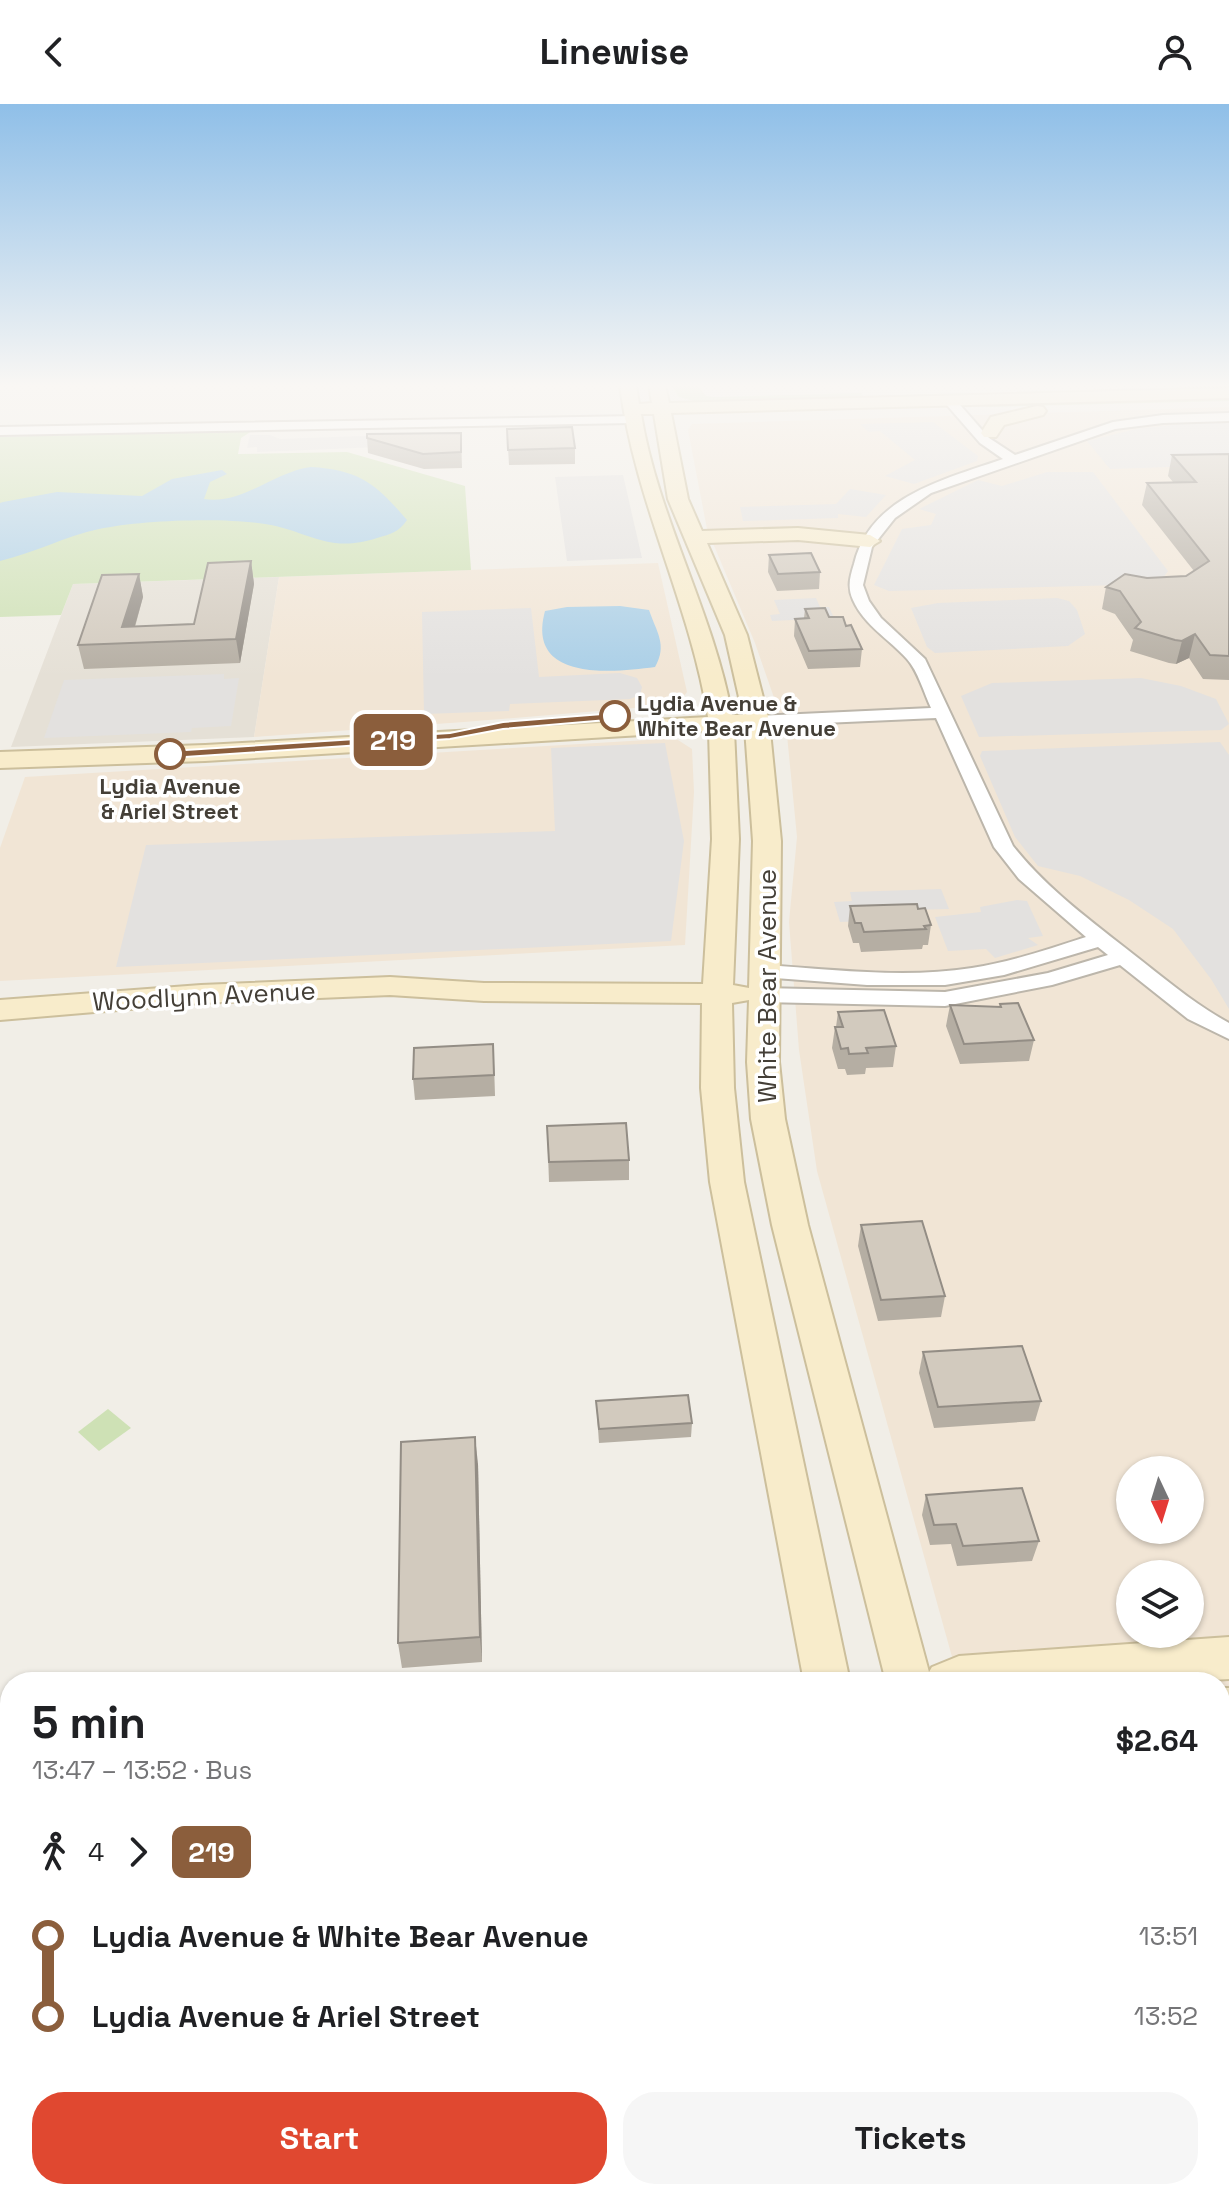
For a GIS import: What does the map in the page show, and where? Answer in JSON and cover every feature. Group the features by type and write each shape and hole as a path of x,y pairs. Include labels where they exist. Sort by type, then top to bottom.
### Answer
{"main road":[{"name":"White Bear Avenue","path":"650,483 702,633 720,715 727,845 718,981 716,1082 727,1182 825,1672"},
{"name":"White Bear Avenue","path":"675,483 678,499 736,635 755,714 767,841 762,983 763,1062 776,1165 906,1672"},
{"path":"694,537 798,534 867,546"},
{"path":"715,583 715,564 742,549 792,544 867,546"},
{"path":"1,763 450,736 483,738 755,714"},
{"name":"Woodlynn Avenue","path":"0,1010 201,994 408,986 484,992 718,981 762,983"},
{"path":"1030,1672 1229,1658"}],"street":[{"path":"949,483 922,493 890,515 867,546 856,576 861,601 875,621 917,659 1004,847 1026,875 1196,1014 1229,1032"},
{"path":"755,714 939,706"},
{"path":"762,983 969,976 1024,964 1101,939"},
{"path":"762,983 945,999 1052,979 1123,957"}],"shaded area":[{"path":"556,483 625,483 642,558 567,561"},
{"path":"698,483 1229,483 1229,1672 956,1672 817,1171 799,1050 789,922 797,837 787,735 755,643 707,529"},
{"path":"972,483 1002,486 1012,483 1101,483 1168,571 1159,584 889,591 874,585 902,529 931,525 936,514 919,509"},
{"path":"850,489 886,495 866,517 838,514 838,518 743,521 740,507 836,504"},
{"path":"658,563 687,692 680,701 671,705 254,737 279,577"},
{"path":"279,577 254,737 11,747 73,584"},
{"path":"816,598 820,607 829,607 834,618 772,621 770,615 780,614 774,600"},
{"path":"1057,598 1069,601 1077,610 1085,634 1068,646 935,653 927,647 911,608 938,603"},
{"path":"531,608 539,677 620,673 637,678 642,687 640,695 630,699 510,704 509,711 424,714 422,612"},
{"path":"224,674 224,679 239,678 231,726 192,728 191,732 44,738 64,680"},
{"path":"1141,678 1181,686 1216,699 1229,724 1221,730 979,737 961,696 992,683"},
{"path":"678,740 692,749 694,792 685,945 0,981 0,848 25,777"},
{"path":"1220,742 1229,755 1229,1009 1211,979 1173,929 1129,900 1080,876 1038,866 1015,837 980,756 982,751"},
{"path":"665,743 684,841 671,941 116,967 146,845 555,831 551,748"},
{"path":"941,889 949,909 910,910 912,919 840,922 834,902 852,901 850,892"},
{"path":"1027,901 1043,936 1028,938 1038,945 995,958 986,949 948,951 935,917 981,912 980,907"}],"green space":[{"path":"0,483 454,483 465,486 471,570 73,584 61,615 0,617"},
{"path":"108,1409 131,1428 99,1451 78,1432"}],"water":[{"path":"165,483 210,483 204,499 218,500 267,483 369,483 407,520 391,534 345,544 248,522 136,523 87,532 0,561 0,503 3,502 57,492 142,496"},
{"path":"620,606 649,610 661,645 655,667 616,671 576,668 560,661 548,650 542,634 545,611 567,607"}],"building":[{"path":"1147,483 1229,483 1229,656 1210,655 1195,634 1182,641 1135,628 1141,622 1120,591 1106,587 1125,574 1147,578 1186,576 1209,561"},
{"path":"811,553 820,572 778,574 769,555"},
{"path":"251,561 236,639 78,645 102,575 139,574 122,627 194,624 208,563"},
{"path":"825,608 829,617 843,617 846,626 851,625 862,649 809,651 795,619 809,618 805,609"},
{"path":"917,904 918,909 925,908 931,925 924,926 926,929 864,932 861,923 855,923 850,906"},
{"path":"1018,1003 1034,1040 964,1044 950,1005 1001,1007 1000,1004"},
{"path":"884,1010 896,1046 866,1048 868,1053 849,1054 848,1048 841,1049 835,1027 843,1027 838,1012"},
{"path":"493,1044 494,1075 413,1079 414,1048"},
{"path":"626,1123 629,1160 549,1162 547,1126"},
{"path":"922,1221 945,1296 881,1300 861,1225"},
{"path":"1022,1346 1041,1401 938,1407 923,1352"},
{"path":"688,1395 692,1423 599,1429 596,1401"},
{"path":"475,1437 480,1637 398,1643 401,1442"},
{"path":"1022,1488 1039,1541 963,1546 956,1524 934,1525 926,1495"}],"bus line":[{"name":"219","path":"170,754 450,736 503,725 615,716"}],"place":[{"name":"Lydia Avenue & White Bear Avenue","path":"615,716"},
{"name":"Lydia Avenue & Ariel Street","path":"170,754"}]}
